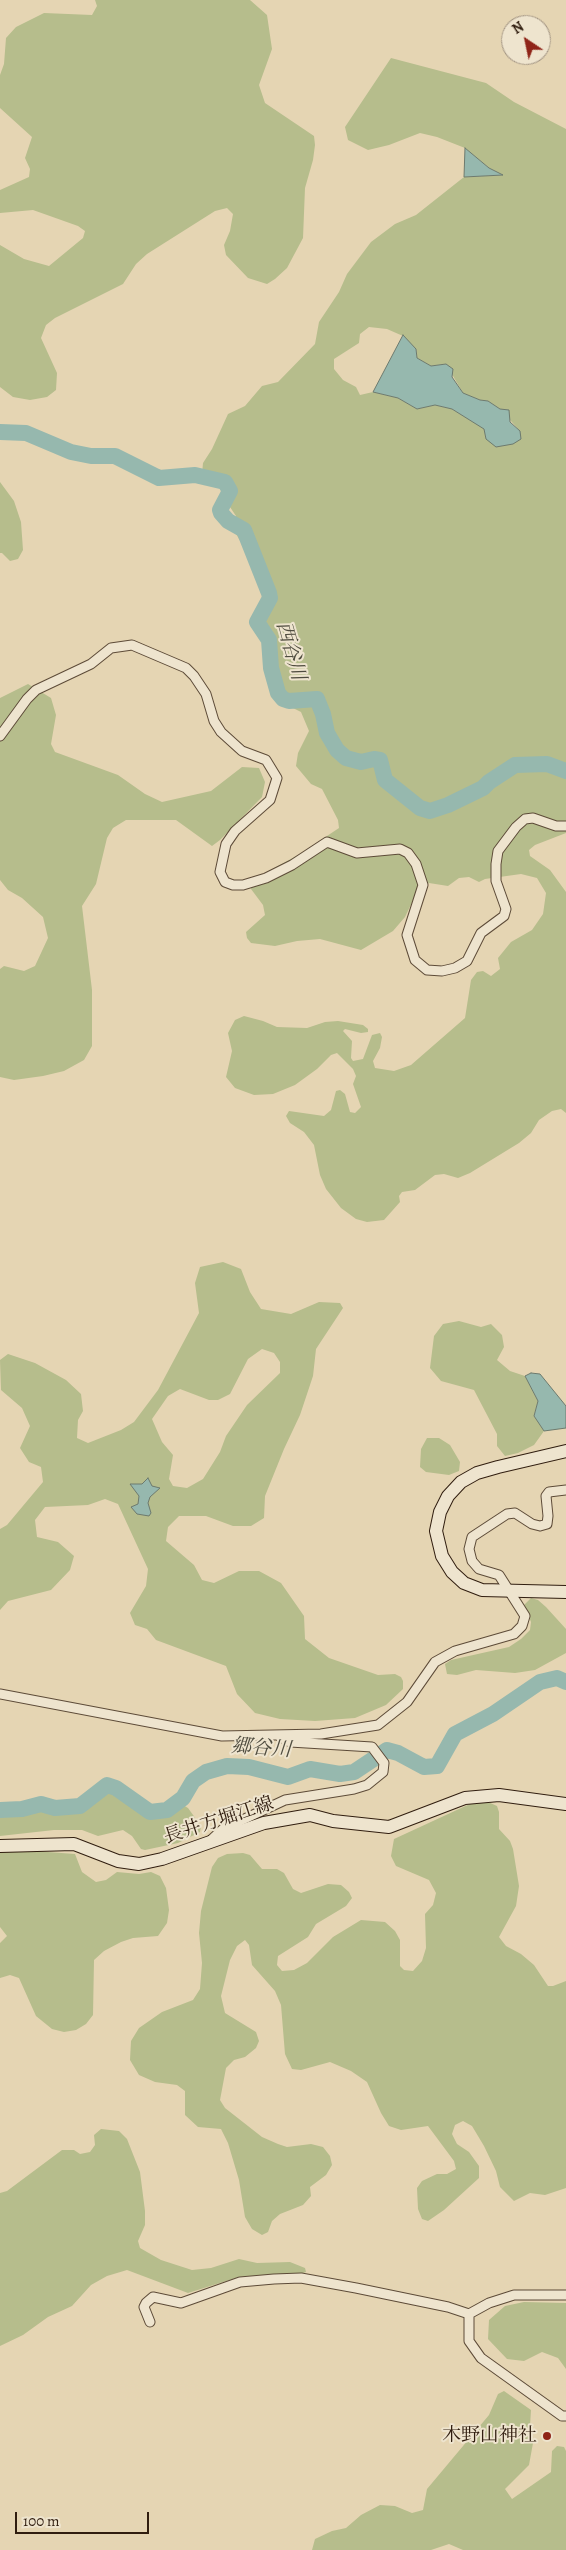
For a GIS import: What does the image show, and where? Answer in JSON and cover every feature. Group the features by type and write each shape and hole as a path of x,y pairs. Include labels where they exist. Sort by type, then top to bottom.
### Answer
{"main road":[{"path":"566,1451 477,1473 461,1482 448,1496 440,1512 436,1532 442,1556 452,1572 464,1583 482,1590 566,1592"},
{"name":"長井方堀江線","path":"0,1846 74,1844 118,1861 139,1864 162,1860 264,1823 310,1815 333,1821 389,1827 465,1798 499,1795 566,1804"}],"street":[{"path":"0,736 27,699 36,690 91,664 112,648 120,645 132,645 186,668 206,694 214,721 220,732 242,750 266,760 277,778 270,800 236,831 226,844 220,872 225,882 233,886 266,878 292,865 327,842 357,853 400,849 408,853 416,864 423,885 407,935 415,960 427,970 442,972 454,968 467,960 481,933 504,916 506,908 496,881 496,864 498,851 516,827 525,819 533,818 556,826 566,826"},
{"path":"0,1694 222,1736 322,1734 378,1725 407,1702 424,1674 435,1662 455,1651 514,1634 522,1626 525,1616 499,1575 479,1569 472,1561 469,1549 472,1537 507,1514 514,1512 532,1524 540,1526 546,1524 546,1496 549,1492 566,1490"},
{"path":"208,1843 224,1829 285,1800 367,1785 383,1772 384,1763 372,1747 290,1742 278,1736"},
{"path":"150,2322 144,2307 146,2302 153,2298 182,2303 240,2282 292,2278 356,2288 469,2314 489,2303 514,2295 566,2295"},
{"path":"469,2314 468,2341 474,2349 562,2416 566,2416"}],"green space":[{"path":"95,0 250,0 267,15 272,49 259,85 265,103 314,136 313,160 305,188 303,238 287,268 267,284 248,278 226,255 224,245 230,231 233,214 227,208 215,211 147,254 136,264 123,284 55,318 46,325 41,338 57,373 56,390 47,397 30,400 13,397 0,387 0,245 24,259 49,266 83,238 85,231 78,226 33,210 0,213 0,190 29,177 30,169 25,158 32,137 0,108 0,75 4,64 6,38 16,27 44,13 92,15 97,6"},
{"path":"391,58 486,83 514,102 566,129 566,833 535,845 529,850 530,856 550,870 566,892 566,1113 561,1109 552,1111 539,1120 531,1133 519,1143 470,1173 458,1178 444,1174 435,1175 415,1190 402,1192 399,1196 400,1202 384,1220 367,1222 356,1219 341,1208 326,1189 320,1175 314,1145 304,1132 290,1123 286,1116 289,1111 324,1116 331,1110 336,1091 340,1090 345,1094 350,1112 355,1113 361,1107 353,1084 356,1076 353,1069 337,1053 331,1055 317,1069 295,1085 273,1094 254,1095 235,1088 226,1077 232,1051 228,1033 235,1020 244,1016 277,1027 307,1028 325,1022 338,1021 363,1025 368,1029 368,1032 361,1033 345,1029 343,1031 352,1041 351,1058 353,1061 363,1059 372,1035 380,1033 382,1037 380,1048 373,1061 375,1068 394,1071 411,1065 465,1018 471,980 477,972 483,971 491,976 500,969 498,958 511,942 532,930 543,914 546,893 537,878 521,874 485,879 479,882 469,877 459,878 448,886 429,883 417,892 405,917 393,931 361,950 320,939 297,941 275,946 251,943 247,938 246,932 265,915 263,905 251,889 250,881 300,854 339,828 338,820 322,789 311,784 296,766 298,753 309,731 301,712 283,703 268,679 260,623 263,594 267,579 256,553 239,539 234,530 236,516 226,501 223,482 202,474 203,463 212,449 228,414 245,406 262,386 278,382 315,344 319,322 339,292 347,274 371,242 395,224 416,215 464,177 502,175 489,168 465,148 437,137 420,133 389,145 368,150 348,140 345,127","holes":["369,327 387,329 403,336 416,349 417,358 431,366 446,364 463,393 488,401 500,409 520,431 486,439 485,429 452,409 435,405 417,409 398,398 373,392 360,395 356,387 343,380 334,369 334,359 359,343 360,334"]},
{"path":"0,482 14,501 21,522 23,550 18,559 10,561 0,553"},
{"path":"28,684 51,698 56,715 51,744 55,752 118,775 145,794 162,802 211,791 242,767 259,768 265,782 262,797 212,846 176,820 126,820 113,828 107,838 96,884 82,906 92,990 92,1046 84,1060 64,1071 14,1080 0,1077 0,969 4,966 24,971 35,966 48,938 43,917 22,898 8,890 0,880 0,698"},
{"path":"223,1262 241,1269 250,1292 261,1309 291,1314 319,1302 340,1303 343,1308 316,1349 313,1376 300,1415 265,1496 264,1518 251,1526 233,1526 206,1516 179,1516 168,1527 166,1541 194,1565 202,1580 214,1583 239,1571 259,1571 281,1583 304,1616 305,1639 329,1658 378,1675 395,1674 401,1677 403,1689 386,1705 355,1718 315,1721 280,1719 255,1713 237,1694 226,1666 156,1640 147,1629 135,1625 130,1613 146,1586 148,1569 118,1504 105,1499 88,1505 45,1507 35,1520 37,1537 58,1542 74,1556 70,1570 51,1590 8,1601 0,1610 0,1529 7,1525 43,1482 41,1467 29,1462 20,1448 30,1426 22,1408 1,1390 0,1360 8,1354 35,1363 66,1380 81,1394 83,1411 78,1420 77,1438 88,1443 121,1430 134,1422 158,1390 199,1313 195,1283 200,1267","holes":["262,1349 274,1353 280,1362 280,1373 247,1405 226,1436 220,1452 203,1479 187,1488 173,1486 169,1479 173,1455 162,1442 152,1419 168,1396 180,1389 209,1400 218,1400 230,1394 248,1359"]},
{"path":"459,1321 481,1327 491,1324 502,1335 504,1347 497,1360 510,1371 525,1376 538,1401 534,1416 544,1431 534,1445 518,1453 505,1456 497,1446 497,1434 474,1390 441,1381 430,1368 434,1336 443,1324"},
{"path":"427,1438 439,1438 450,1445 460,1462 459,1471 449,1475 426,1472 420,1467 421,1449"},
{"path":"531,1598 538,1600 546,1607 566,1629 566,1653 535,1670 515,1673 476,1670 457,1675 447,1674 445,1664 451,1660 509,1647 521,1639 530,1630 531,1622 524,1605"},
{"path":"108,1787 149,1813 168,1812 183,1805 188,1808 201,1826 200,1832 178,1843 145,1850 141,1849 132,1836 123,1830 98,1836 82,1830 54,1830 0,1836 0,1812 41,1807 55,1809 81,1807"},
{"path":"488,1802 497,1806 499,1829 510,1841 513,1849 519,1886 516,1906 499,1937 506,1946 521,1954 534,1965 548,1986 566,1981 566,2188 545,2195 530,2193 514,2201 500,2187 496,2171 472,2126 463,2121 455,2125 452,2134 457,2144 469,2152 479,2166 479,2178 444,2210 428,2221 422,2219 418,2209 417,2188 422,2181 437,2174 447,2174 456,2169 454,2161 428,2126 401,2130 389,2126 367,2082 351,2071 330,2062 301,2070 292,2069 285,2054 281,2005 275,1991 252,1965 249,1945 245,1940 237,1946 230,1960 221,1996 225,2013 256,2032 259,2041 256,2048 245,2057 234,2060 226,2068 220,2100 225,2108 262,2137 287,2147 311,2144 323,2147 330,2156 332,2165 326,2175 310,2187 311,2196 303,2205 280,2214 272,2221 268,2232 262,2235 252,2229 245,2217 239,2180 228,2143 221,2129 198,2127 185,2115 185,2091 177,2085 155,2082 139,2075 130,2060 131,2041 139,2028 162,2012 193,2000 200,1989 202,1963 199,1933 201,1911 212,1867 218,1858 227,1854 243,1853 250,1855 262,1869 277,1869 284,1873 293,1889 301,1893 328,1884 341,1885 349,1892 352,1898 346,1906 316,1924 308,1937 278,1956 277,1965 282,1971 294,1970 307,1963 333,1937 361,1920 385,1922 395,1931 400,1940 400,1966 404,1970 413,1971 422,1961 426,1948 425,1914 433,1905 436,1893 429,1880 396,1866 391,1856 394,1839 472,1803"},
{"path":"21,1850 75,1854 82,1872 96,1882 106,1880 117,1872 139,1874 151,1872 160,1876 166,1888 169,1910 167,1923 158,1936 133,1938 121,1942 104,1951 94,1960 93,2015 86,2024 76,2030 64,2032 52,2029 36,2016 19,1978 10,1975 0,1978 0,1943 7,1936 0,1927 0,1852"},
{"path":"101,2129 119,2131 127,2139 140,2172 145,2225 138,2241 140,2248 161,2260 192,2270 211,2268 239,2259 257,2263 290,2262 305,2268 306,2272 297,2275 239,2277 188,2293 127,2270 107,2276 91,2285 72,2306 48,2317 23,2335 0,2346 0,2193 7,2191 62,2150 74,2150 80,2154 90,2152 95,2145 94,2135"},
{"path":"524,2302 566,2303 566,2369 558,2358 542,2352 524,2361 507,2359 488,2339 489,2320 505,2306"},
{"path":"504,2391 531,2410 530,2426 533,2443 529,2465 505,2489 512,2499 551,2472 552,2451 557,2446 564,2447 566,2451 566,2550 463,2550 449,2544 431,2550 312,2550 315,2539 332,2531 346,2528 361,2515 380,2505 395,2506 412,2513 423,2510 427,2489 489,2415 498,2394"}],"water":[{"path":"465,148 489,168 503,175 464,177"},
{"path":"403,335 416,349 417,358 431,366 446,364 453,369 452,377 463,393 488,401 500,409 509,410 510,422 520,431 521,439 513,444 496,447 486,439 484,429 452,409 435,405 417,409 398,398 373,392"},
{"path":"531,1373 540,1374 566,1406 566,1428 544,1431 534,1416 538,1401 525,1376"},
{"path":"148,1478 152,1486 160,1488 150,1497 148,1503 151,1513 149,1516 137,1514 131,1507 138,1504 139,1496 130,1484 142,1484"}],"waterway":[{"name":"西谷川","path":"0,432 26,433 71,452 91,456 115,456 159,478 195,475 225,482 230,491 220,510 221,513 228,521 244,530 269,593 270,598 257,622 269,640 271,668 278,693 283,699 289,701 317,699 323,714 327,733 337,750 346,758 361,762 374,759 380,760 385,780 420,808 430,811 448,805 483,788 515,765 547,764 566,771"},
{"name":"郷谷川","path":"0,1810 22,1809 41,1804 55,1808 80,1806 107,1785 116,1788 150,1812 167,1810 183,1798 193,1781 206,1772 227,1766 249,1767 288,1777 310,1769 340,1774 354,1772 387,1750 398,1753 424,1767 437,1766 455,1734 493,1714 540,1682 557,1678 566,1682"}],"place":[{"name":"木野山神社","path":"547,2436"}]}
